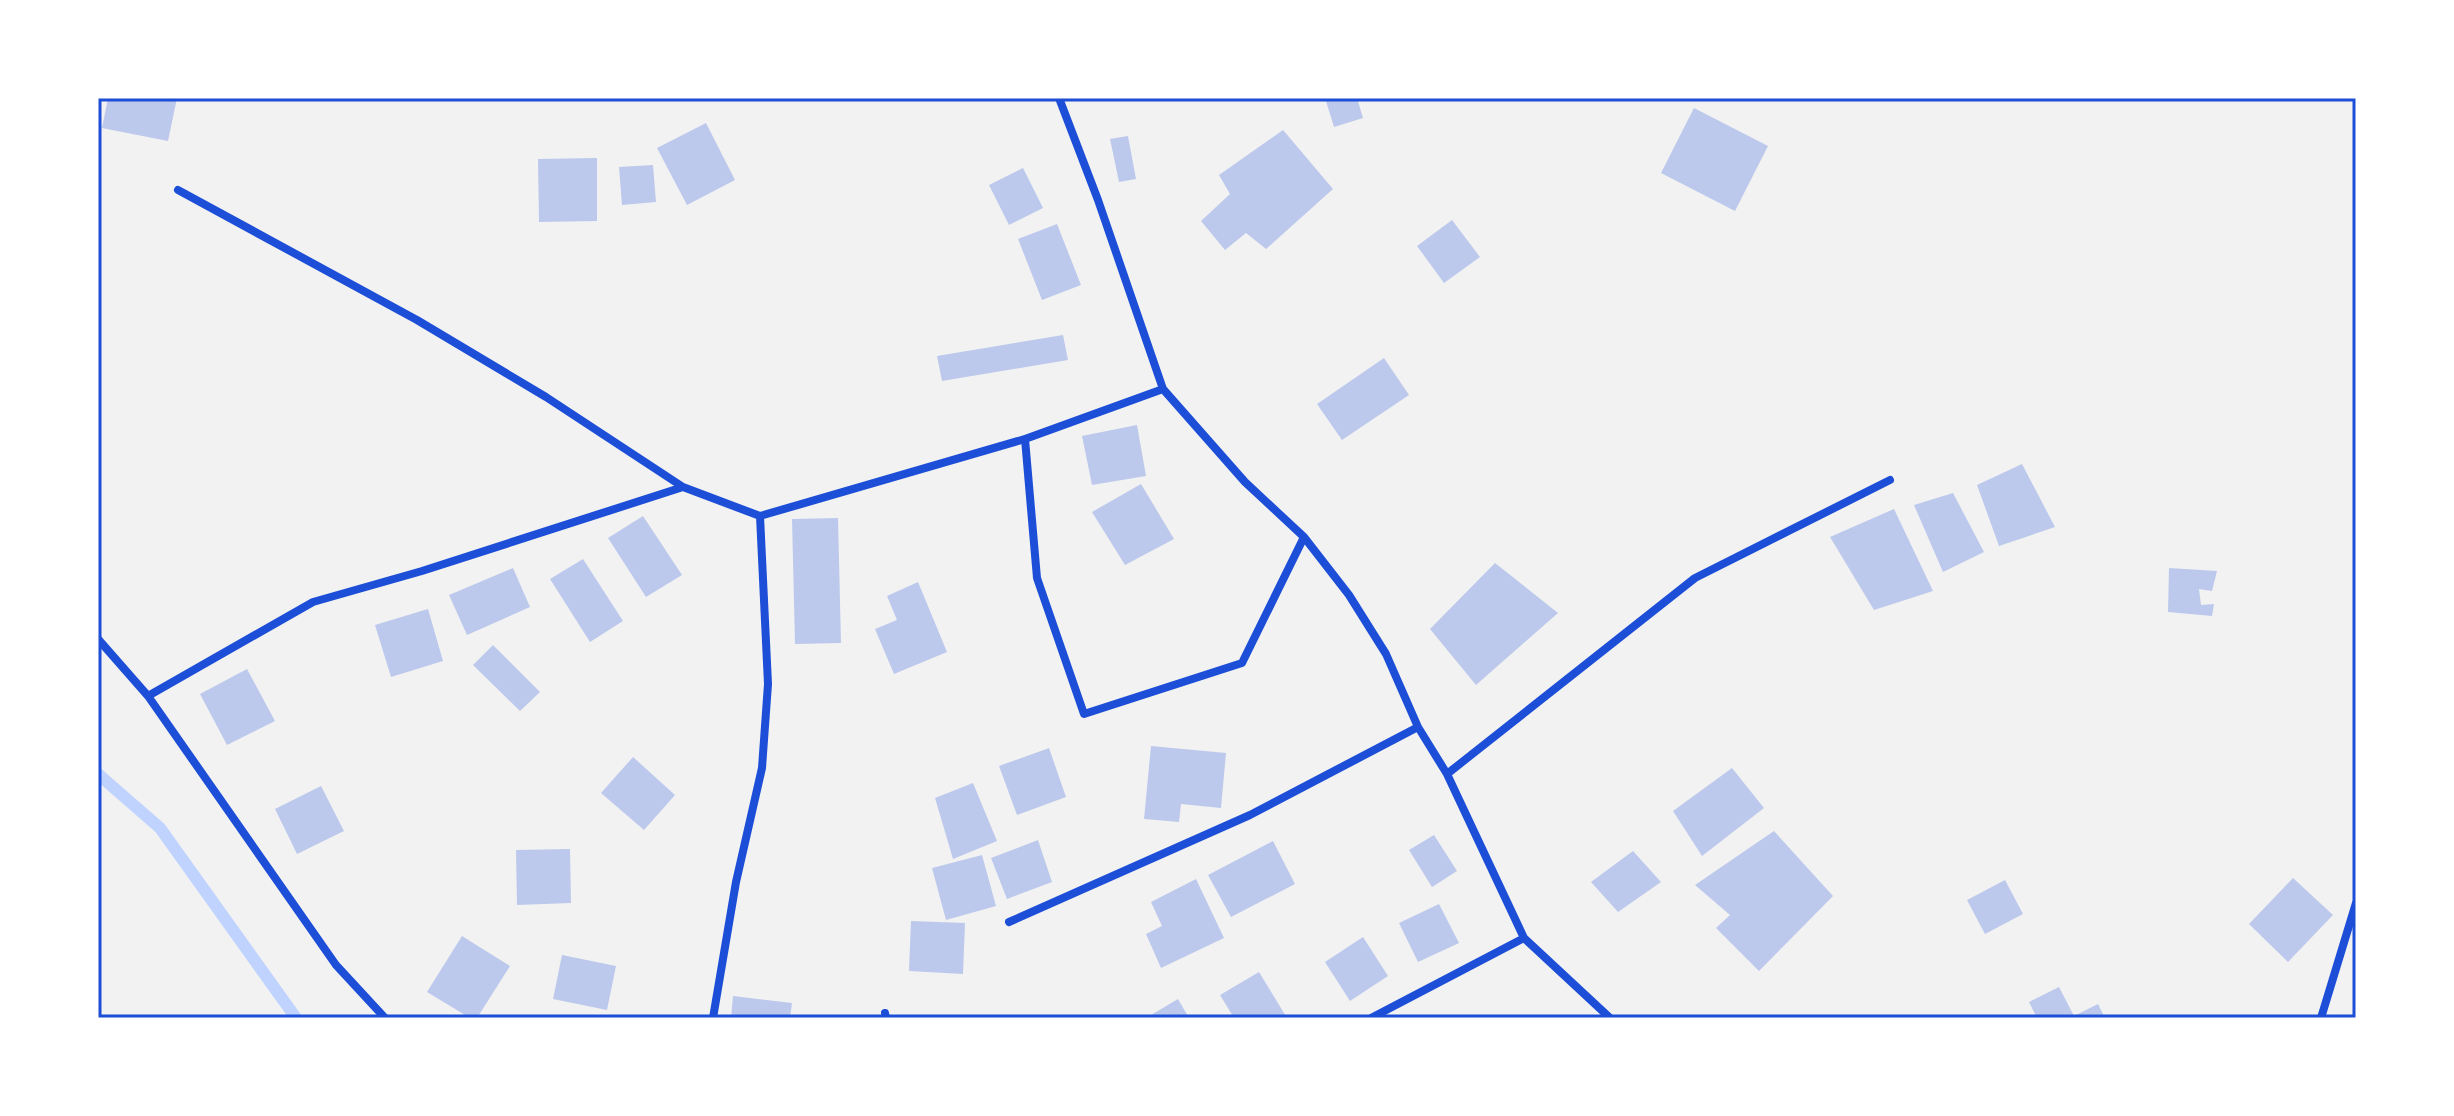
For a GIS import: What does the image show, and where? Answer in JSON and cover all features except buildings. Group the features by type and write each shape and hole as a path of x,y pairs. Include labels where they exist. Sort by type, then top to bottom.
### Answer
{"street":[{"path":"1059,98 1163,389 1245,482 1304,537 1349,595 1386,654 1418,727 1447,774 1524,938 1610,1018"},
{"path":"178,190 417,320 546,397 683,487 760,516 1025,439 1163,389"},
{"path":"1025,439 1037,578 1084,714 1242,663 1304,537"},
{"path":"1447,774 1695,578 1890,480"},
{"path":"148,696 313,602 422,571 683,487"},
{"path":"713,1018 736,882 762,768 768,684 760,516"},
{"path":"98,639 148,696 336,965 385,1018"},
{"path":"1009,922 1250,815 1418,727"},
{"path":"2321,1018 2356,903"},
{"path":"1371,1018 1524,938"}],"waterway":[{"path":"98,774 160,828 296,1018"}]}
